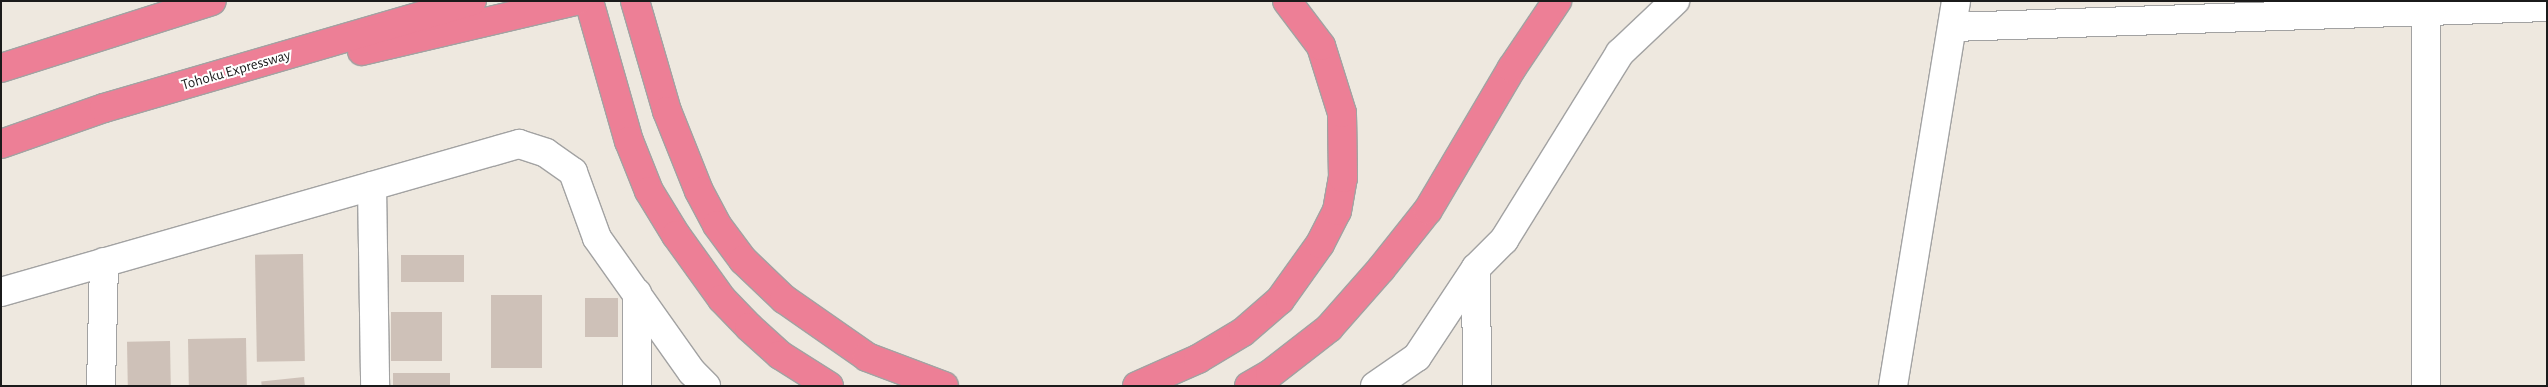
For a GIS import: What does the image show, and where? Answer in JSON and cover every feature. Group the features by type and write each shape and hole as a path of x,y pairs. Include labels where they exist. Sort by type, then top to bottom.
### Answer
{"highway":[{"path":"1,68 212,1"},
{"name":"Tohoku Expressway","path":"1,144 104,108 472,1"},
{"path":"104,108 508,18 576,1"},
{"path":"589,1 629,141 650,191 676,235 722,298 749,327 780,355 829,386"},
{"path":"635,1 667,111 700,190 717,225 743,260 784,298 860,352 944,386"},
{"path":"1137,386 1198,359 1243,332 1280,300 1320,244 1336,211 1343,178 1342,113 1321,46 1287,1"},
{"path":"1249,386 1270,374 1329,328 1428,210 1512,68 1557,1"}],"street":[{"path":"1375,386 1417,357 1476,268 1504,240 1620,53 1675,1"},
{"path":"1893,386 1954,14 2547,7"},
{"path":"2426,8 2426,386"},
{"path":"1,292 519,144 546,153 572,172 597,238 692,372 706,386"},
{"path":"372,186 375,386"},
{"path":"101,386 104,262"},
{"path":"1476,268 1477,386"},
{"path":"637,293 637,386"}],"building":[{"path":"303,254 305,361 257,362 255,255"},
{"path":"401,255 464,255 464,282 401,282"},
{"path":"491,295 542,295 542,368 491,368"},
{"path":"585,298 618,298 618,337 585,337"},
{"path":"391,312 442,312 442,361 391,361"},
{"path":"246,338 247,386 189,386 188,339"},
{"path":"170,341 171,386 128,386 127,342"},
{"path":"393,373 450,373 450,386 393,386"},
{"path":"304,377 305,386 262,386 261,381"}]}
